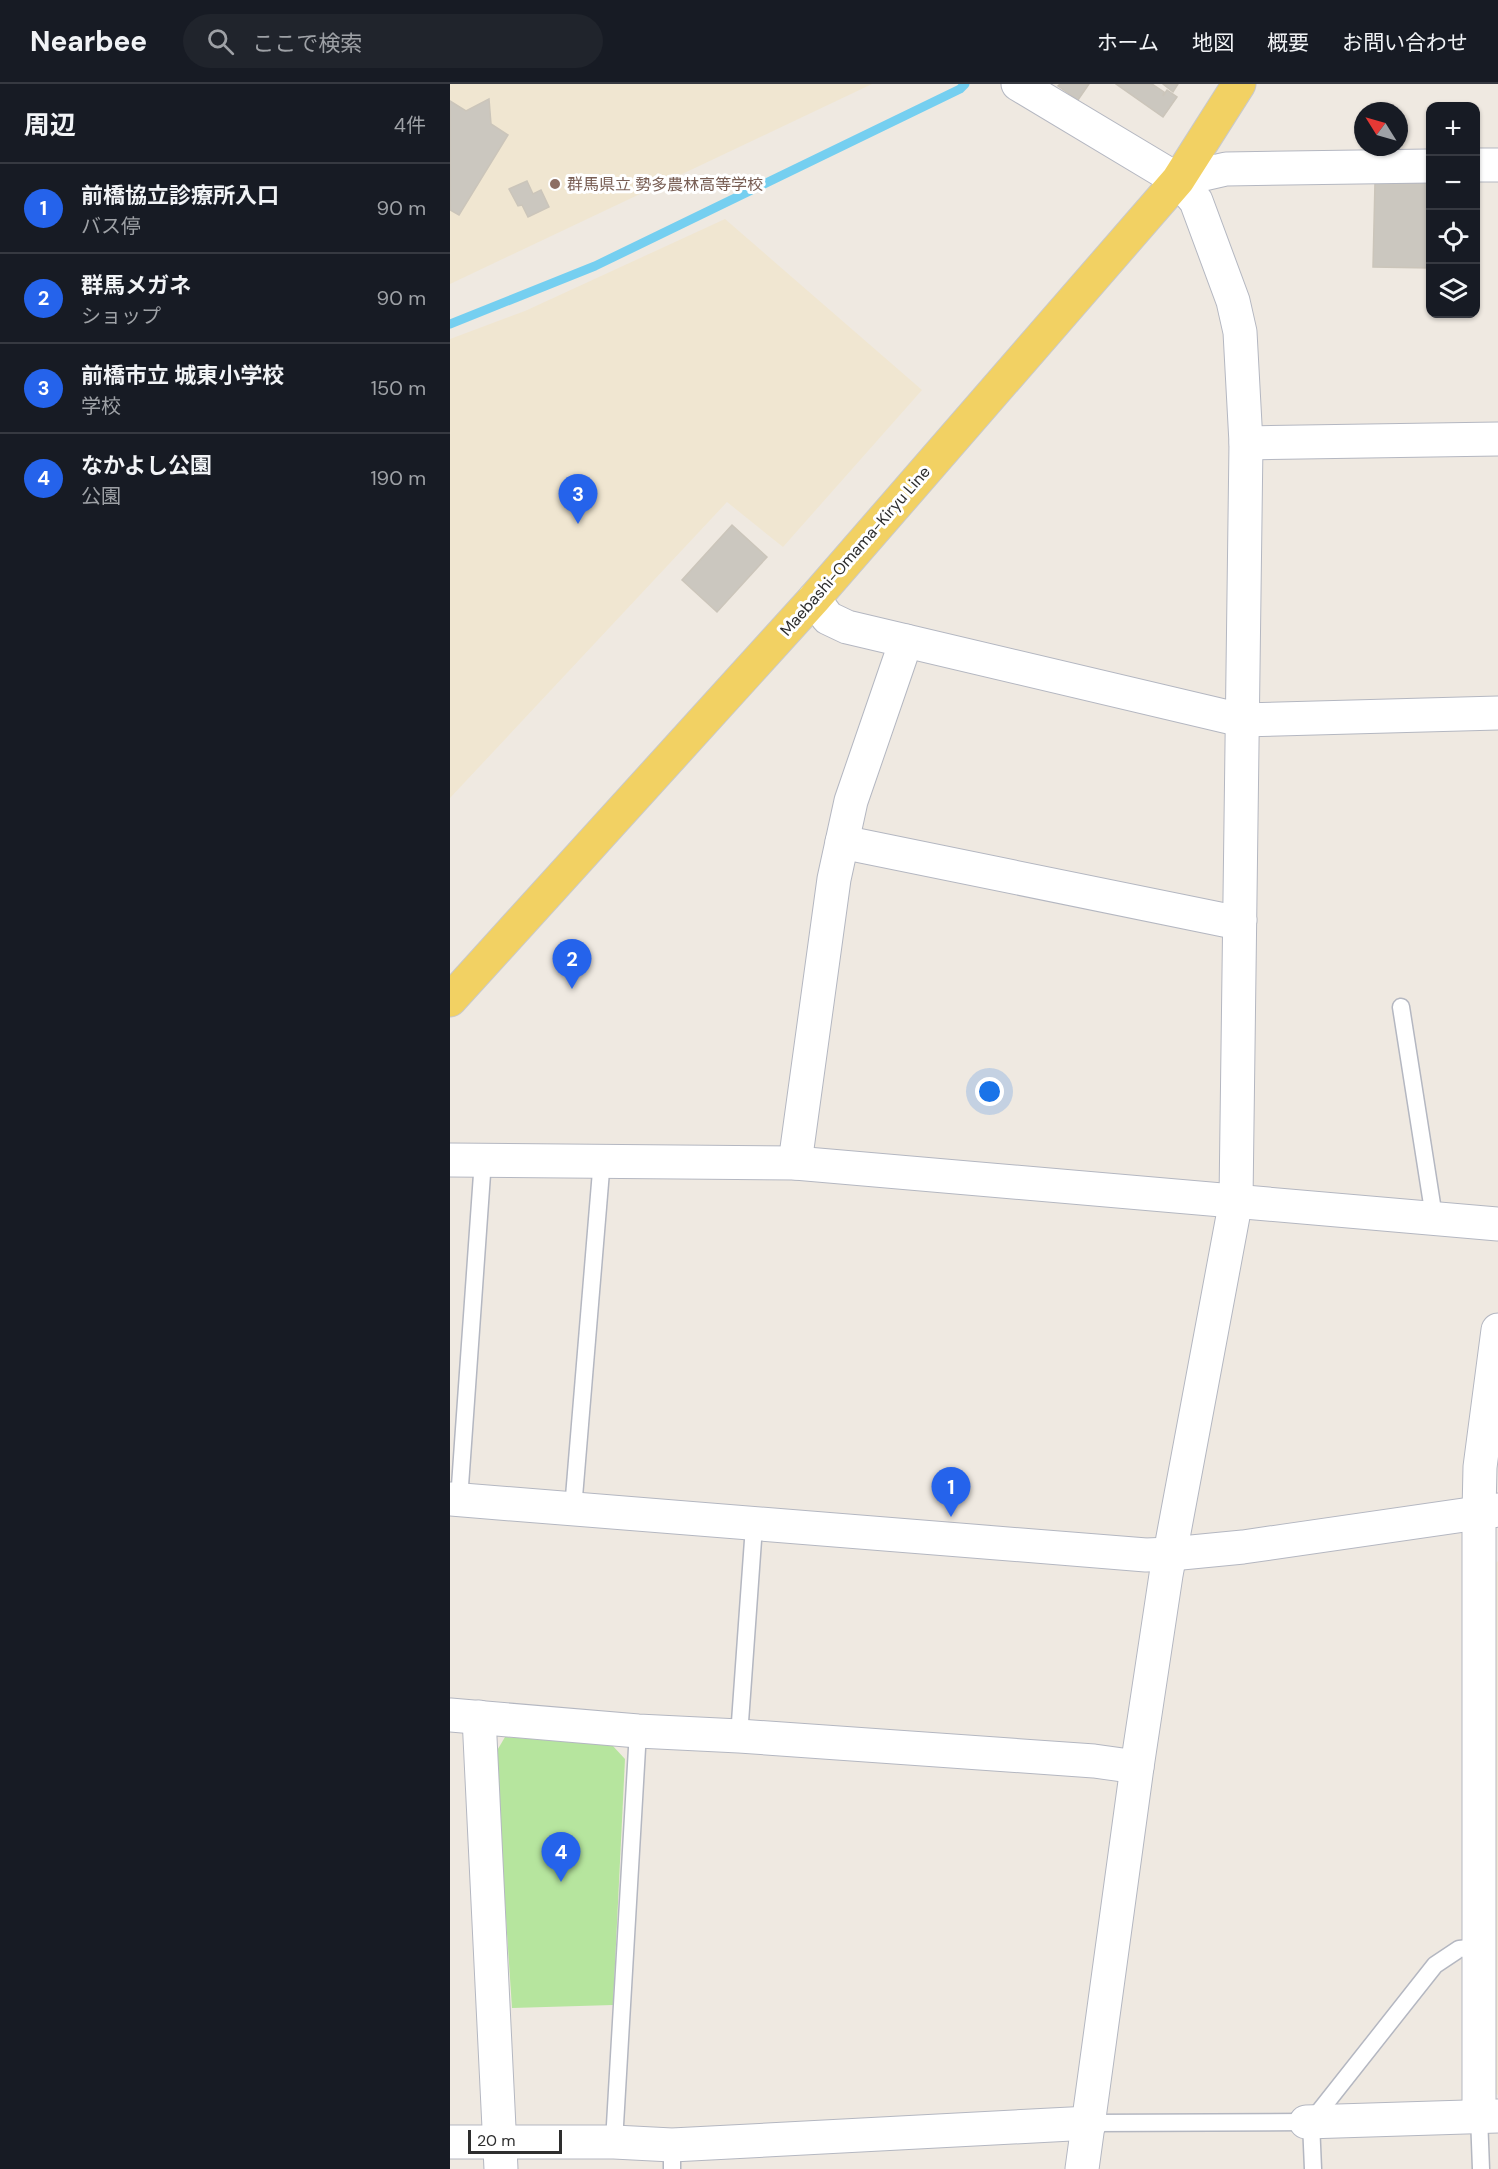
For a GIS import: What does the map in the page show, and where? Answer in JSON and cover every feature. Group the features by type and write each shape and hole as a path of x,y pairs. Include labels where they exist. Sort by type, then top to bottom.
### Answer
{"main road":[{"name":"Maebashi-Omama-Kiryu Line","path":"450,1000 814,599 1178,180 1239,84"}],"street":[{"path":"1018,84 1178,180 1196,201 1233,301 1240,332 1246,443 1236,1200 1171,1554 1137,1767 1082,2169"},
{"path":"1480,165 1498,165"},
{"path":"1178,180 1226,170 1426,166"},
{"path":"1246,443 1498,439"},
{"path":"814,599 828,618 847,627 1241,720 1498,713"},
{"path":"795,1163 834,879 851,801 906,641"},
{"path":"842,842 1229,921 1240,920"},
{"path":"450,1160 602,1159 795,1163 1498,1224"},
{"path":"1308,2122 1488,2116 1479,1947 1489,1511 1480,1467 1498,1330"},
{"path":"454,1499 754,1526 1146,1555 1243,1546 1489,1511"},
{"path":"501,2156 465,1716 638,1731 1094,1761 1137,1767"},
{"path":"450,2142 501,2156 614,2142 672,2157 1090,2123"}],"lane":[{"path":"1401,1007 1434,1217"},
{"path":"573,1509 602,1159"},
{"path":"454,1499 483,1160"},
{"path":"739,1736 754,1526"},
{"path":"614,2142 638,1731"},
{"path":"1313,2169 1308,2122 1436,1965 1459,1949 1479,1947"},
{"path":"1481,2169 1488,2116"},
{"path":"1090,2123 1308,2122"}],"shaded area":[{"name":"群馬県立 勢多農林高等学校","path":"450,84 872,84 450,284"},
{"path":"725,219 922,390 783,547 727,502 450,798 450,339 525,311"},
{"path":"1498,1561 1498,2095 1492,2091 1495,1564"}],"green space":[{"path":"505,1737 612,1745 625,1759 613,2005 512,2008 495,1754"}],"building":[{"path":"1060,84 1089,84 1078,100 1058,86"},
{"path":"1116,84 1152,84 1164,92 1163,96 1167,90 1177,97 1163,117"},
{"path":"1163,84 1178,84 1173,92"},
{"path":"489,99 491,124 508,135 459,215 450,210 450,101 466,111"},
{"path":"527,181 533,194 541,190 549,207 528,217 522,205 518,206 509,189"},
{"path":"1375,182 1426,183 1426,268 1373,267"},
{"path":"732,525 767,557 717,612 682,580"}],"waterway":[{"path":"450,324 595,266 960,89 965,84"}],"place":[{"name":"群馬県立 勢多農林高等学校","path":"555,184"},
{"name":"前橋市立 城東小学校","path":"578,524"},
{"name":"群馬メガネ","path":"572,989"},
{"name":"前橋協立診療所入口","path":"951,1517"},
{"name":"なかよし公園","path":"561,1882"}]}
